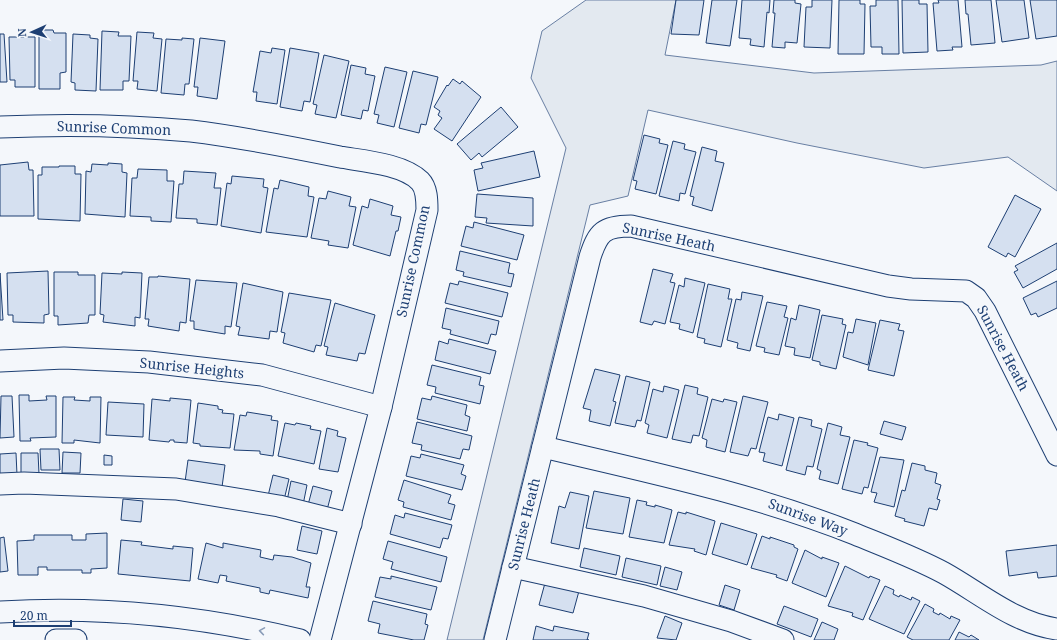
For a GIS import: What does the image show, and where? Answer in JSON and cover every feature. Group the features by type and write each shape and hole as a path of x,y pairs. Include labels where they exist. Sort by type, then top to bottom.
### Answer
{"street":[{"name":"Sunrise Common","path":"0,127 45,125 118,126 192,132 283,146 376,164 405,171 421,182 427,195 427,210 381,407 320,640"},
{"name":"Sunrise Heath","path":"495,640 594,246 599,236 606,229 617,226 631,226 862,281 911,289 966,291 976,298 985,311 1057,454"},
{"name":"Sunrise Heights","path":"0,361 64,358 149,362 262,375 381,407"},
{"name":"Sunrise Way","path":"543,447 717,488 803,514 856,534 942,573 1017,616 1034,623 1057,629"},
{"path":"0,484 24,483 176,489 279,506 351,524"},
{"path":"513,567 644,596 731,621 783,640"},
{"path":"0,612 37,610 153,616 268,632 300,640"},
{"path":"56,640 76,640"}],"shaded area":[{"path":"586,0 676,0 665,55 814,73 1041,65 1057,61 1057,191 1008,157 924,168 797,143 648,110 628,196 590,205 483,640 447,640 566,148 531,78 542,31"}],"building":[{"path":"676,0 704,0 699,35 671,34"},
{"path":"712,0 737,0 730,46 706,43"},
{"path":"742,0 770,0 769,13 767,12 764,47 750,45 751,39 739,38"},
{"path":"774,0 795,0 795,3 801,4 797,43 785,42 785,48 772,47 775,13 773,13"},
{"path":"812,0 832,0 830,48 804,47 806,7 812,7"},
{"path":"839,0 860,0 860,4 865,4 864,54 838,54"},
{"path":"876,0 898,0 899,54 882,54 882,47 871,47 870,6 876,6"},
{"path":"902,0 919,0 919,4 927,4 928,52 903,53"},
{"path":"938,0 958,0 962,47 952,47 953,50 937,51 933,3 939,3"},
{"path":"965,0 991,0 995,43 971,45"},
{"path":"996,0 1024,0 1029,38 1002,42"},
{"path":"1030,0 1057,0 1057,36 1036,39"},
{"path":"39,30 53,30 54,33 66,33 66,72 60,73 60,89 39,89"},
{"path":"102,31 119,32 118,36 131,36 129,81 123,81 123,90 100,90"},
{"path":"137,32 154,33 153,38 162,39 157,91 137,89 138,81 133,81"},
{"path":"0,34 4,34 7,82 0,82"},
{"path":"73,34 90,35 90,38 98,39 96,91 75,90 75,83 71,82"},
{"path":"9,37 35,37 35,87 15,87 15,80 10,80"},
{"path":"182,38 194,39 189,84 185,84 184,95 161,93 166,39 182,40"},
{"path":"200,38 225,41 217,99 197,96 198,87 194,87"},
{"path":"272,48 285,50 277,104 256,101 257,92 253,92 260,51 271,53"},
{"path":"290,48 319,53 310,102 304,101 302,111 280,107"},
{"path":"324,55 349,61 336,118 315,114 317,105 313,104"},
{"path":"351,65 366,68 365,74 375,76 368,111 363,110 361,119 341,115"},
{"path":"385,67 407,72 394,127 377,123 379,115 374,114"},
{"path":"413,71 438,77 426,125 421,124 419,133 399,128"},
{"path":"453,79 460,84 462,81 481,97 452,141 434,129 442,118 438,115 440,111 434,107 447,85 448,86"},
{"path":"501,107 518,127 482,157 479,153 471,160 457,144"},
{"path":"644,135 660,139 659,143 668,145 656,194 635,189 637,181 633,180"},
{"path":"673,141 685,144 684,149 696,152 685,194 680,193 679,201 659,196"},
{"path":"702,147 717,151 715,161 724,163 712,211 692,205 694,197 690,196"},
{"path":"534,151 540,177 478,191 474,170 483,168 481,163"},
{"path":"28,162 29,170 33,170 34,216 0,216 0,165"},
{"path":"108,163 122,164 122,172 127,173 125,217 85,214 86,171 91,172 92,164 108,165"},
{"path":"75,166 75,174 81,174 80,221 38,219 38,175 42,175 42,167"},
{"path":"138,169 167,170 167,181 174,181 171,222 151,221 151,217 130,216 132,178 137,178"},
{"path":"184,171 216,173 214,188 221,188 217,225 197,223 197,219 176,218 179,184 183,184"},
{"path":"232,176 264,179 263,187 268,188 261,233 221,226 227,183 231,184"},
{"path":"280,180 309,187 308,196 314,197 307,237 266,232 274,188 278,189"},
{"path":"328,191 351,197 349,206 356,207 348,248 328,245 329,241 311,238 319,198 326,199"},
{"path":"477,194 533,198 533,226 486,223 487,218 475,217"},
{"path":"1015,195 1041,209 1015,257 1008,253 1006,257 988,247"},
{"path":"370,199 393,206 391,215 401,217 390,256 353,245 362,206 368,208"},
{"path":"474,222 524,235 517,260 461,246 466,226 473,228"},
{"path":"1057,243 1057,269 1023,288 1014,272 1018,270 1015,266"},
{"path":"460,251 510,263 508,273 514,274 511,287 463,276 464,272 456,270"},
{"path":"653,269 673,274 670,282 675,283 665,324 654,321 652,325 640,322"},
{"path":"48,271 49,314 44,315 44,323 13,322 13,315 8,315 7,273"},
{"path":"54,272 78,272 78,275 95,275 95,315 89,315 88,323 58,325 58,316 54,316"},
{"path":"122,272 142,273 140,318 135,317 135,326 103,322 104,315 100,314 102,273 122,274"},
{"path":"0,273 3,320 0,320"},
{"path":"158,276 190,279 186,323 180,322 179,331 148,326 149,319 145,319 149,277"},
{"path":"685,278 705,283 693,333 679,329 680,324 670,322 679,285 684,287"},
{"path":"196,280 237,283 231,327 225,326 225,334 194,329 194,321 190,321"},
{"path":"459,281 508,293 502,317 445,303 450,283 458,285"},
{"path":"1057,281 1057,308 1038,317 1036,313 1031,315 1023,298"},
{"path":"243,283 283,292 277,332 270,331 269,339 238,335 240,327 236,326"},
{"path":"708,284 730,289 728,299 732,299 721,347 704,343 705,339 697,337"},
{"path":"742,292 763,296 750,351 737,348 738,343 727,340 736,299 741,300"},
{"path":"289,293 331,300 321,346 316,345 314,352 283,343 285,333 281,332"},
{"path":"767,302 787,306 784,317 788,318 779,355 764,352 765,348 756,346"},
{"path":"335,303 375,315 365,354 359,353 357,361 326,355 328,347 324,346"},
{"path":"799,305 820,310 810,358 794,355 795,348 785,346 791,318 796,320"},
{"path":"446,308 499,321 496,335 491,334 488,344 450,334 451,330 442,328"},
{"path":"822,315 843,319 842,324 846,325 836,369 820,365 820,362 812,360"},
{"path":"856,319 876,323 868,365 843,357 848,332 853,333"},
{"path":"880,320 900,324 898,330 904,331 894,376 868,370"},
{"path":"449,339 496,351 490,374 435,360 439,341 448,344"},
{"path":"432,365 481,377 479,385 484,386 480,404 435,393 436,387 427,385"},
{"path":"595,369 620,375 613,401 616,402 610,426 589,421 591,410 583,408"},
{"path":"626,376 650,382 641,421 637,420 635,427 615,423"},
{"path":"685,385 698,388 697,394 708,397 699,436 693,435 691,443 672,439"},
{"path":"664,386 679,390 667,438 647,433 649,425 645,423 653,389 663,392"},
{"path":"19,395 29,395 29,401 47,400 46,396 56,396 56,437 30,438 31,441 20,441"},
{"path":"1,396 12,396 14,437 0,438"},
{"path":"432,396 467,405 465,415 470,417 467,431 417,419 422,398 431,400"},
{"path":"743,396 768,402 756,449 751,448 748,456 730,452"},
{"path":"63,397 75,397 74,400 90,401 90,397 101,397 100,443 74,440 74,443 62,443"},
{"path":"170,398 191,400 187,443 174,442 174,440 170,440 169,442 149,440 152,399 170,401"},
{"path":"712,399 723,402 724,399 737,402 725,452 706,447 707,440 702,438"},
{"path":"108,402 144,404 143,437 106,435"},
{"path":"198,403 218,406 218,409 223,410 222,413 234,414 230,448 200,446 200,444 193,443"},
{"path":"247,412 272,416 271,420 278,421 273,456 260,454 260,451 234,450 240,415 246,416"},
{"path":"779,414 794,418 782,466 763,461 765,453 759,452 768,417 778,420"},
{"path":"799,417 812,420 811,426 822,429 813,467 807,466 805,475 786,470"},
{"path":"884,421 906,427 902,440 880,434"},
{"path":"417,422 472,436 469,450 463,449 460,459 421,450 422,445 412,443"},
{"path":"285,423 295,425 296,423 311,426 310,429 321,431 314,464 278,456"},
{"path":"828,423 842,427 840,435 850,437 838,484 819,479 821,471 817,469"},
{"path":"327,428 338,431 337,436 346,438 338,472 319,469"},
{"path":"854,440 868,443 867,445 878,448 868,488 864,487 862,494 842,489"},
{"path":"40,449 59,449 60,470 41,470"},
{"path":"63,452 81,453 80,473 62,473"},
{"path":"16,453 17,475 0,476 0,454"},
{"path":"21,453 38,453 39,474 21,474"},
{"path":"421,454 464,465 461,474 466,476 462,490 406,476 411,456 420,458"},
{"path":"104,455 112,456 112,465 104,465"},
{"path":"880,457 904,460 894,507 874,502 877,493 871,492"},
{"path":"188,460 225,465 222,487 185,482"},
{"path":"912,463 925,466 925,470 937,473 935,483 941,485 937,499 940,500 937,510 929,508 924,526 904,521 905,519 895,516 902,490 905,491"},
{"path":"273,475 289,479 284,500 268,496"},
{"path":"404,480 451,495 448,503 455,505 451,520 403,507 404,502 398,500"},
{"path":"291,481 307,485 303,505 287,501"},
{"path":"313,486 332,491 327,510 308,505"},
{"path":"594,491 630,498 623,534 586,528"},
{"path":"570,492 589,496 579,549 551,543 559,506 565,508"},
{"path":"123,499 143,501 141,522 121,520"},
{"path":"637,500 647,502 646,505 655,507 655,505 672,510 664,543 629,537"},
{"path":"678,512 686,514 686,512 715,521 706,555 694,551 695,549 669,545"},
{"path":"405,513 452,525 448,539 443,538 440,548 390,534 395,515 404,518"},
{"path":"721,523 757,534 747,565 712,554"},
{"path":"302,526 322,531 317,554 297,550"},
{"path":"107,533 107,568 91,569 91,573 82,573 82,570 47,570 47,567 38,567 38,575 18,575 17,541 34,540 34,535 72,535 72,540 86,540 86,534"},
{"path":"762,536 770,539 770,537 794,545 794,547 798,549 787,581 776,577 777,575 751,568"},
{"path":"4,537 8,571 0,572 0,538"},
{"path":"121,540 142,542 141,545 173,549 173,546 193,548 190,581 118,574"},
{"path":"388,541 447,557 441,582 391,569 393,562 383,559"},
{"path":"206,543 223,548 223,543 261,550 260,557 273,560 274,555 292,557 311,563 306,587 310,587 308,598 270,590 269,594 260,592 260,588 226,581 227,576 220,575 218,583 198,579"},
{"path":"1057,545 1057,576 1038,578 1037,572 1009,576 1006,551"},
{"path":"584,548 620,556 616,575 580,567"},
{"path":"805,550 822,559 822,557 839,563 826,597 792,583"},
{"path":"626,558 661,566 657,585 622,577"},
{"path":"845,566 869,578 870,576 880,580 863,620 852,616 853,613 828,606"},
{"path":"665,567 682,572 677,590 660,586"},
{"path":"391,576 437,587 431,610 375,597 380,577 391,579"},
{"path":"545,583 579,591 573,613 539,605"},
{"path":"725,585 740,590 734,610 719,605"},
{"path":"885,586 894,590 893,594 899,597 900,595 911,600 912,597 920,601 904,634 869,619"},
{"path":"373,601 427,614 425,624 428,625 424,640 414,640 378,633 380,624 368,621"},
{"path":"925,604 934,609 933,612 939,615 940,613 950,619 951,616 960,620 949,640 913,640 907,637"},
{"path":"784,606 818,619 811,637 777,624"},
{"path":"665,616 682,623 676,640 657,638"},
{"path":"822,622 838,629 834,640 814,640"},
{"path":"536,626 553,631 554,626 589,633 587,640 533,640"},
{"path":"959,632 969,637 971,635 979,640 955,640"}]}
